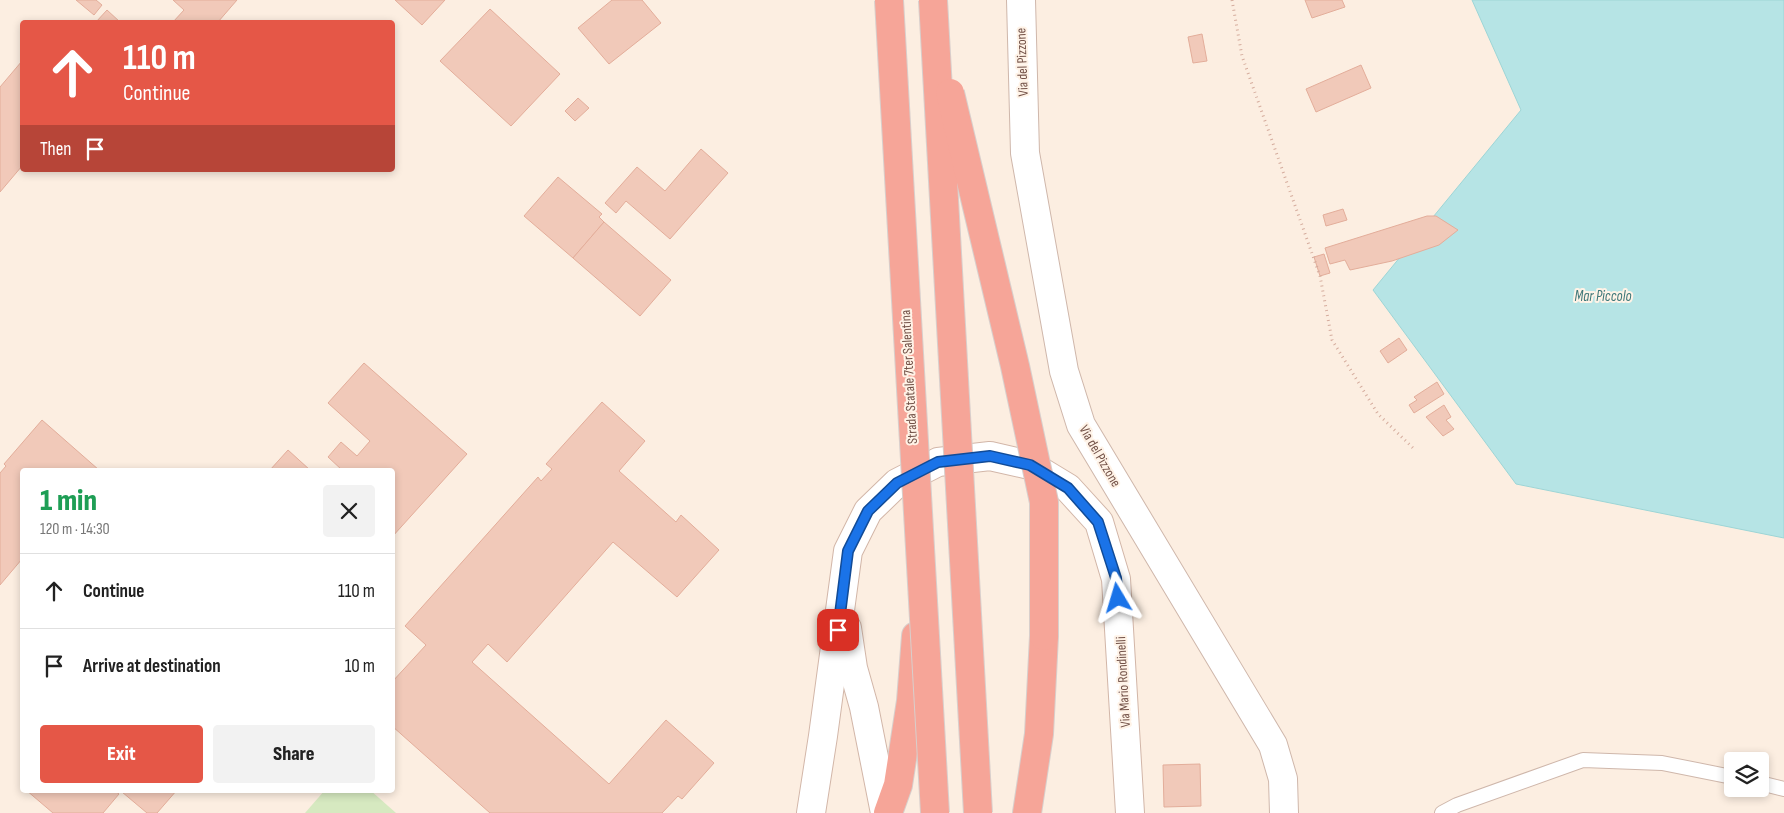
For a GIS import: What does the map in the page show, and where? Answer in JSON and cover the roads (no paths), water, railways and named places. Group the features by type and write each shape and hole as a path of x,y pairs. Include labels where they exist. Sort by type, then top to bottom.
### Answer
{"highway":[{"name":"Strada Statale 7ter Salentina","path":"889,0 935,813"},
{"path":"933,12 1016,366 1044,502 1044,636 1039,734 1027,813"},
{"path":"933,12 978,813"},
{"path":"886,813 898,785 911,701 916,635 923,613"}],"main road":[{"name":"Via del Pizzone","path":"1021,0 1025,153 1064,371 1081,425 1272,745 1284,779 1284,813"},
{"name":"Via Mario Rondinelli","path":"811,813 848,551 868,511 897,483 938,462 990,456 1030,465 1068,488 1098,522 1116,578 1130,813"},
{"path":"842,594 853,668 864,707 886,813"}],"lane":[{"path":"1442,813 1457,805 1583,760 1662,763 1724,775"},
{"path":"1769,785 1784,789"}],"water":[{"name":"Mar Piccolo","path":"1472,0 1784,0 1784,538 1516,484 1373,290 1521,110"}]}
